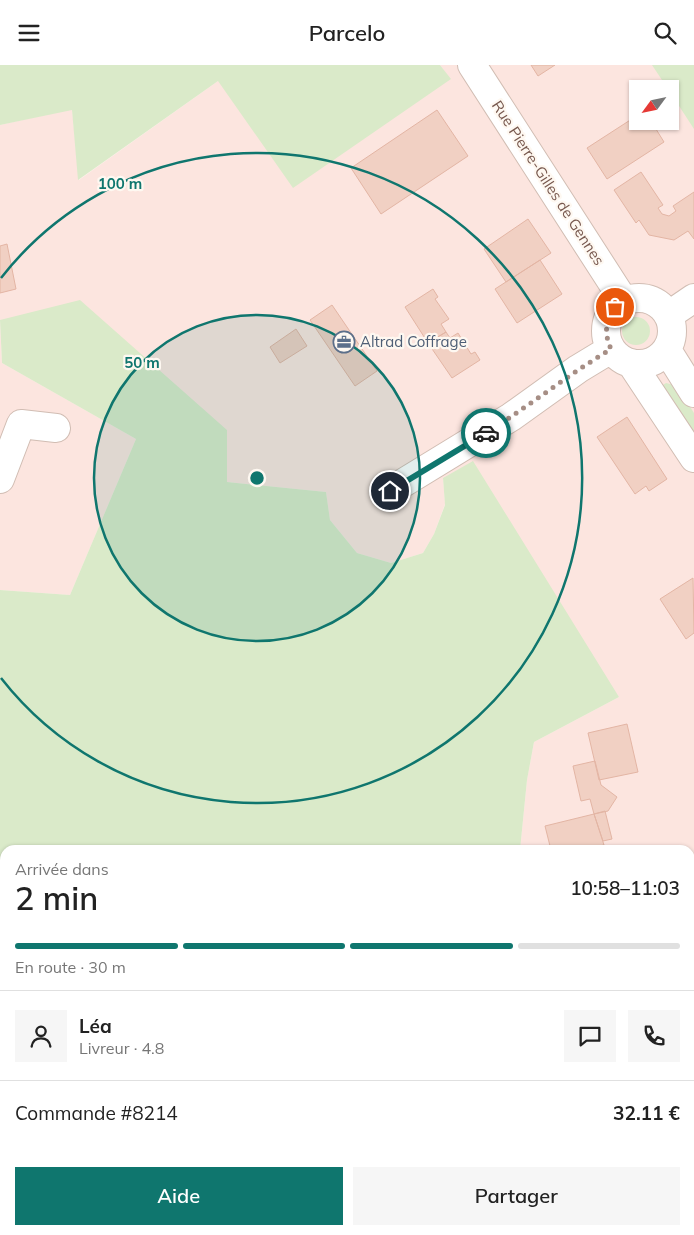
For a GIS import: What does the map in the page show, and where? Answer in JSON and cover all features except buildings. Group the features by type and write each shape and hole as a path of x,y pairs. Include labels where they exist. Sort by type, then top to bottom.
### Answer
{"street":[{"name":"Rue Pierre-Gilles de Gennes","path":"472,65 624,301"},
{"path":"390,491 511,417 578,369 621,356 641,364 660,358 671,342 673,333 669,315 662,306 654,301 644,297 634,297 615,307 606,327 606,338 621,356 694,458"},
{"path":"669,315 694,298"},
{"path":"666,350 694,393"},
{"path":"0,479 21,424 56,428"}],"shaded area":[{"path":"440,65 694,65 694,845 520,845 527,780 534,742 619,697 443,478 445,504 434,534 423,553 391,563 357,553 330,520 326,492 227,482 0,320 0,125 72,109 79,180 218,81 450,79"},
{"path":"0,320 2,363 136,439 70,595 0,590"}],"green space":[{"path":"0,65 440,65 451,79 293,188 218,81 78,180 72,110 0,125"},
{"path":"652,65 694,65 694,129 679,106 679,80 662,80"},
{"path":"80,300 227,430 227,482 326,492 330,520 357,553 391,563 423,553 434,534 445,505 443,478 473,461 619,697 534,742 527,780 520,845 0,845 0,590 70,595 136,439 2,363 0,320"},
{"path":"636,317 646,321 650,331 646,341 636,345 626,341 622,331 626,321"},
{"path":"666,383 674,385 694,413 694,447 660,387"}],"way so far":[{"path":"486,433 578,369 611,349 606,338 606,327 615,307"}],"place":[{"name":"Altrad Coffrage","path":"344,342"}],"route":[{"path":"390,491 486,433"}]}
